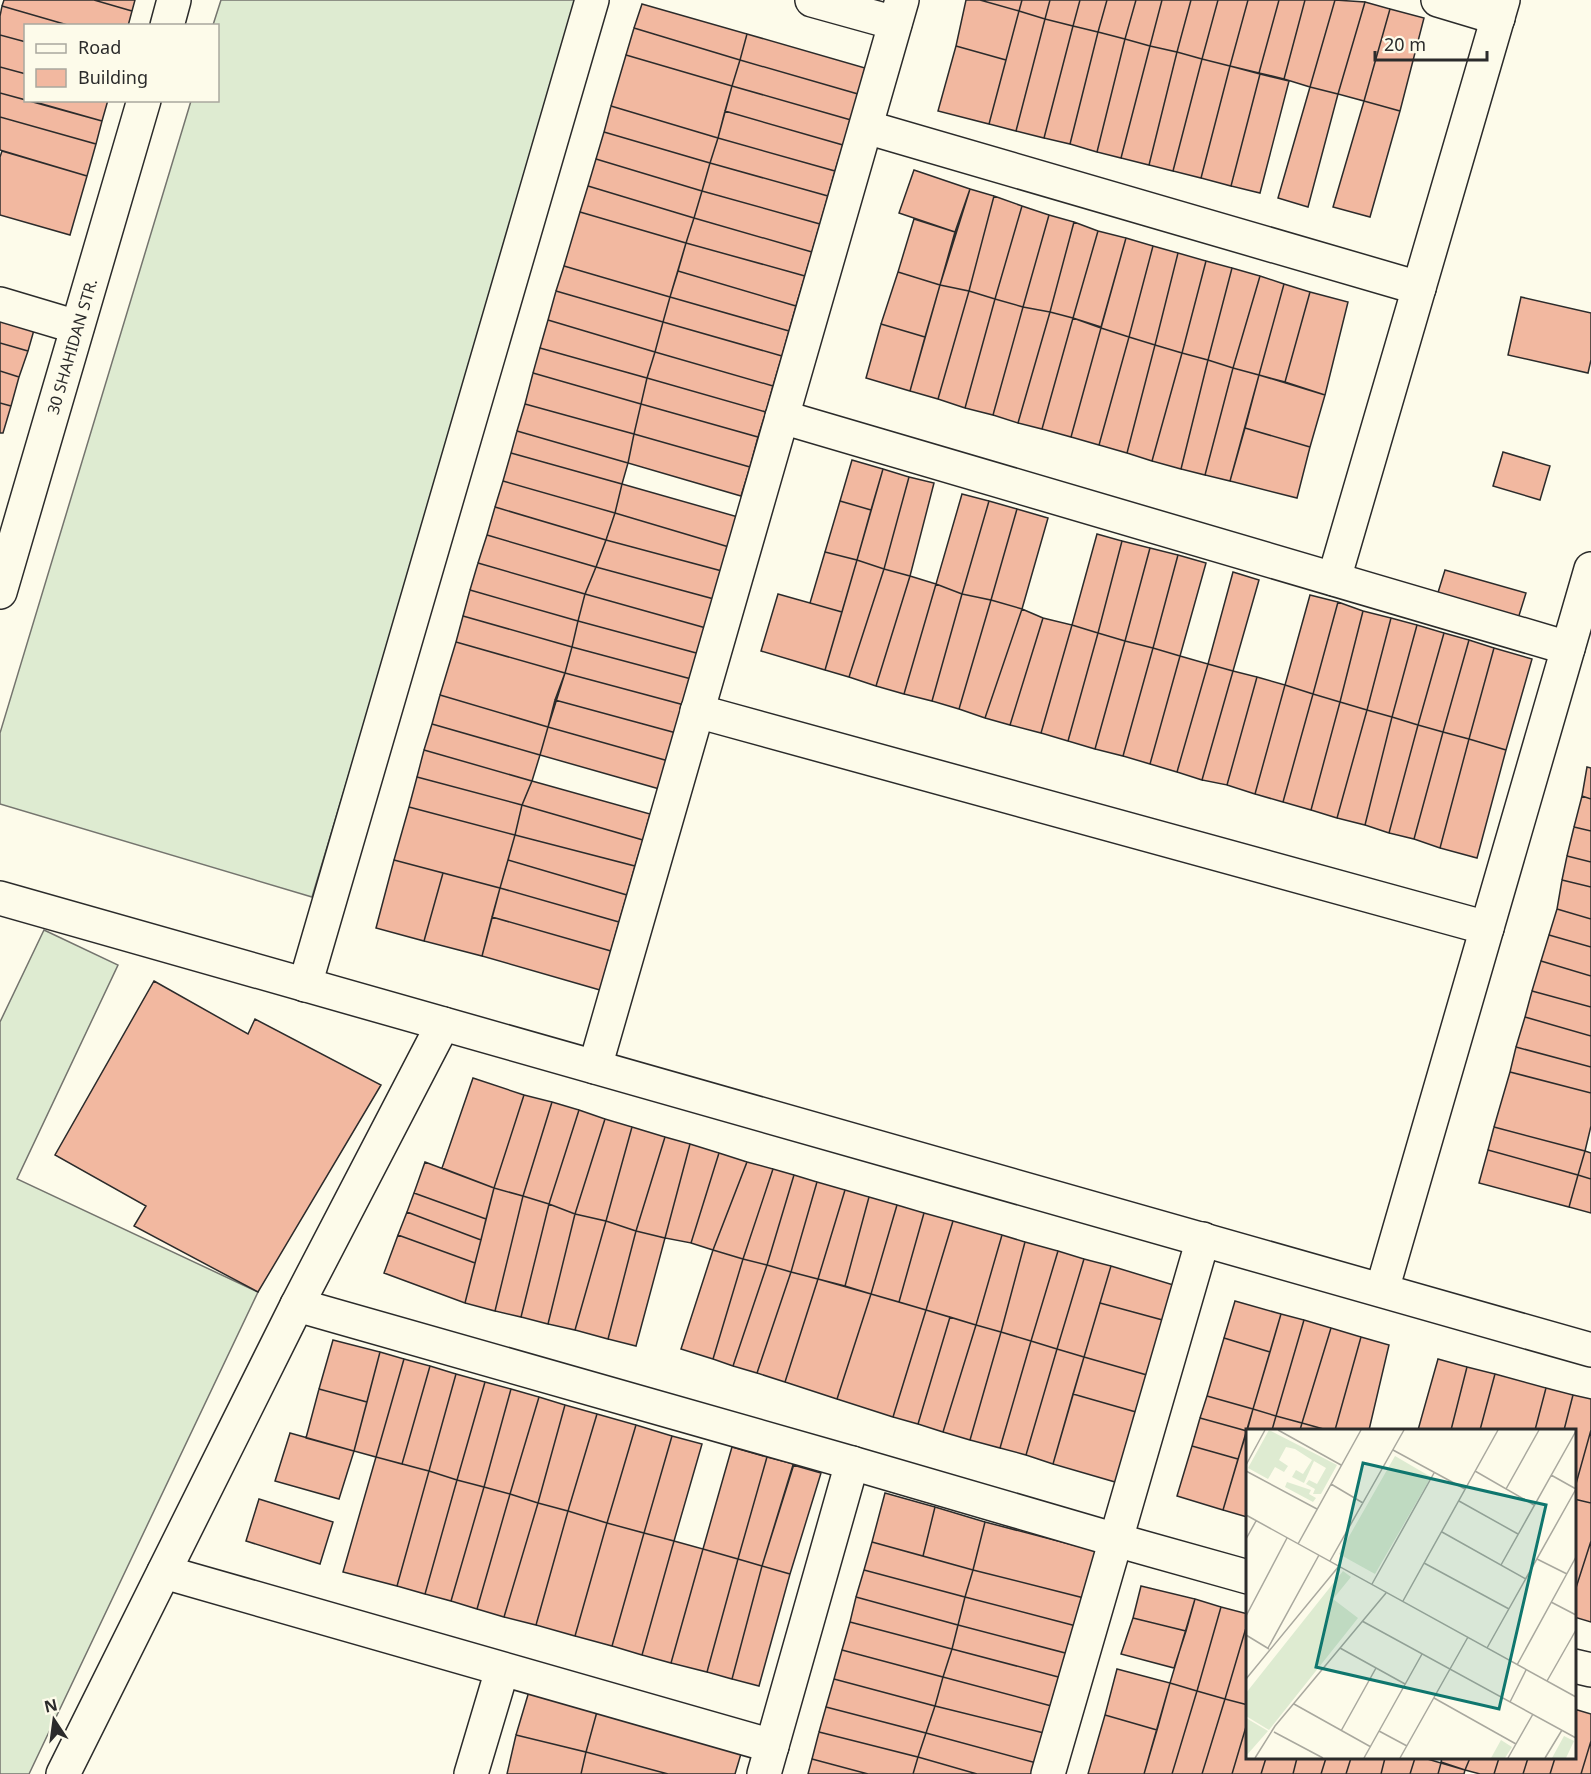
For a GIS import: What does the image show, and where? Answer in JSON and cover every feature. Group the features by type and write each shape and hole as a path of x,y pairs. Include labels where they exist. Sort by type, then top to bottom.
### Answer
{"street":[{"path":"168,24 174,0"},
{"path":"305,985 592,0"},
{"path":"595,1067 899,11 812,0"},
{"path":"1334,579 1500,9 1438,0"},
{"name":"30 SHAHIDAN STR.","path":"0,592 143,102"},
{"path":"866,127 1419,288"},
{"path":"0,304 76,327"},
{"path":"782,417 1568,648"},
{"path":"1382,1290 1591,569"},
{"path":"697,711 1486,928"},
{"path":"1,901 1591,1350"},
{"path":"63,1774 297,1305 443,1024"},
{"path":"1048,1774 1203,1239"},
{"path":"297,1305 1246,1575"},
{"path":"164,1572 502,1670 768,1760 852,1463"},
{"path":"1576,1666 1591,1670"},
{"path":"471,1774 502,1670"}],"green space":[{"path":"221,0 582,0 312,897 0,804 0,733 191,102 219,102 219,24 213,24"},
{"path":"44,930 118,965 17,1179 258,1292 29,1774 0,1774 0,1022"}],"building":[{"path":"4,0 94,0 132,11 129,24 64,24 2,6"},
{"path":"94,0 135,0 132,11"},
{"path":"966,0 980,0 1019,11 1006,60 956,46"},
{"path":"980,0 1022,0 1019,11"},
{"path":"1022,0 1050,0 1045,19 1019,11"},
{"path":"1050,0 1080,0 1073,26 1045,19"},
{"path":"1080,0 1107,0 1098,32 1073,26"},
{"path":"1107,0 1136,0 1125,39 1098,32"},
{"path":"1136,0 1162,0 1150,46 1125,39"},
{"path":"1162,0 1191,0 1177,52 1150,46"},
{"path":"1191,0 1218,0 1202,59 1177,52"},
{"path":"1218,0 1248,0 1230,66 1202,59"},
{"path":"1248,0 1279,0 1259,73 1230,66"},
{"path":"1279,0 1305,0 1284,79 1259,73"},
{"path":"1305,0 1335,0 1310,87 1284,79"},
{"path":"1335,0 1365,2 1338,94 1310,87"},
{"path":"1365,2 1390,9 1364,101 1338,94"},
{"path":"642,4 747,34 740,60 634,28"},
{"path":"2,6 64,24 24,24 24,41 0,35"},
{"path":"1390,9 1424,18 1400,111 1364,101"},
{"path":"1019,11 1045,19 1016,131 989,124"},
{"path":"1045,19 1073,26 1044,138 1016,131"},
{"path":"1073,26 1098,32 1070,144 1044,138"},
{"path":"634,28 740,60 732,86 626,55"},
{"path":"1098,32 1125,39 1097,152 1070,144"},
{"path":"747,34 865,68 858,94 740,60"},
{"path":"0,35 24,41 24,73 0,67"},
{"path":"1125,39 1150,46 1121,158 1097,152"},
{"path":"956,46 1006,60 989,124 938,111"},
{"path":"1150,46 1177,52 1149,165 1121,158"},
{"path":"1177,52 1202,59 1173,171 1149,165"},
{"path":"626,55 732,86 718,138 611,106"},
{"path":"1202,59 1230,66 1201,178 1173,171"},
{"path":"740,60 858,94 851,120 732,86"},
{"path":"1230,66 1260,74 1231,186 1201,178"},
{"path":"0,67 24,73 24,99 0,93"},
{"path":"1260,74 1289,81 1260,193 1231,186"},
{"path":"732,86 851,120 843,145 725,111"},
{"path":"1310,87 1338,94 1308,207 1278,198"},
{"path":"0,93 24,100 24,102 33,102 102,121 96,144 0,117"},
{"path":"1364,101 1400,111 1370,217 1333,207"},
{"path":"35,102 107,102 102,121"},
{"path":"611,106 718,138 710,163 604,132"},
{"path":"725,111 843,145 835,171 718,138"},
{"path":"0,117 96,144 87,176 0,150"},
{"path":"604,132 710,163 702,191 596,159"},
{"path":"718,138 835,171 828,196 710,163"},
{"path":"2,151 87,176 70,235 0,215 0,157"},
{"path":"596,159 702,191 694,218 588,186"},
{"path":"710,163 828,196 820,224 702,191"},
{"path":"914,170 970,189 955,232 899,213"},
{"path":"588,186 694,218 686,243 580,212"},
{"path":"970,189 994,196 969,291 940,285"},
{"path":"702,191 820,224 812,252 694,218"},
{"path":"994,196 1022,206 995,299 969,291"},
{"path":"1022,206 1049,215 1023,307 995,299"},
{"path":"580,212 686,243 670,297 564,266"},
{"path":"1049,215 1074,222 1050,312 1023,307"},
{"path":"694,218 812,252 805,276 686,243"},
{"path":"914,219 955,232 940,285 898,272"},
{"path":"1074,222 1098,231 1073,318 1050,312"},
{"path":"1098,231 1126,238 1101,327 1073,318"},
{"path":"1126,238 1153,246 1129,337 1101,328"},
{"path":"686,243 805,276 796,306 678,271"},
{"path":"1153,246 1178,253 1155,345 1129,337"},
{"path":"1178,253 1206,261 1182,353 1155,345"},
{"path":"1206,261 1232,268 1208,360 1182,353"},
{"path":"564,266 670,297 663,322 556,291"},
{"path":"1232,268 1260,276 1233,368 1208,360"},
{"path":"678,271 796,306 789,331 670,297"},
{"path":"898,272 940,285 925,337 881,324"},
{"path":"1260,276 1284,284 1259,375 1233,368"},
{"path":"1284,284 1310,292 1285,382 1259,375"},
{"path":"940,285 969,291 938,399 910,391"},
{"path":"556,291 663,322 655,352 548,320"},
{"path":"969,291 995,299 965,408 938,399"},
{"path":"1310,292 1348,302 1325,395 1285,382"},
{"path":"670,297 789,331 782,356 663,322"},
{"path":"1521,297 1591,313 1591,360 1588,373 1508,355"},
{"path":"995,299 1023,307 993,415 965,408"},
{"path":"1023,307 1050,312 1018,423 993,415"},
{"path":"1050,312 1073,318 1042,429 1018,423"},
{"path":"0,313 36,323 28,351 0,343"},
{"path":"1073,318 1101,328 1071,437 1042,429"},
{"path":"548,320 655,352 647,378 540,348"},
{"path":"663,322 782,356 773,386 655,352"},
{"path":"881,324 925,337 910,391 866,378"},
{"path":"1101,328 1129,337 1099,445 1071,437"},
{"path":"1129,337 1155,345 1127,453 1099,445"},
{"path":"0,343 28,351 19,377 0,371"},
{"path":"1155,345 1182,353 1152,461 1127,453"},
{"path":"540,348 647,378 641,404 533,373"},
{"path":"655,352 773,386 766,412 647,378"},
{"path":"1182,353 1208,360 1181,469 1152,461"},
{"path":"1208,360 1233,368 1205,475 1181,469"},
{"path":"1233,368 1259,375 1230,481 1205,475"},
{"path":"0,371 19,377 11,406 0,403"},
{"path":"533,373 641,404 634,434 525,404"},
{"path":"1259,375 1325,395 1310,447 1245,428"},
{"path":"647,378 766,412 758,437 641,404"},
{"path":"0,403 11,406 3,433 0,433"},
{"path":"525,404 634,434 628,463 517,431"},
{"path":"641,404 758,437 750,467 634,434"},
{"path":"1245,428 1310,447 1297,498 1230,481"},
{"path":"517,431 628,463 622,484 511,453"},
{"path":"634,434 750,467 741,496 628,463"},
{"path":"1503,452 1550,466 1540,500 1493,486"},
{"path":"511,453 622,484 615,513 503,481"},
{"path":"852,460 883,469 871,510 840,501"},
{"path":"883,469 909,477 884,569 857,560"},
{"path":"909,477 934,483 910,576 884,569"},
{"path":"503,481 615,513 606,540 495,507"},
{"path":"622,484 738,517 729,547 615,513"},
{"path":"962,494 989,501 962,594 936,584"},
{"path":"840,501 871,510 857,560 825,552"},
{"path":"989,501 1017,509 991,600 962,594"},
{"path":"495,507 606,540 596,567 487,535"},
{"path":"1017,509 1048,518 1022,609 991,600"},
{"path":"615,513 729,547 722,571 606,540"},
{"path":"1097,534 1122,541 1098,633 1072,625"},
{"path":"487,535 596,567 585,594 478,563"},
{"path":"606,540 722,571 714,599 596,567"},
{"path":"1122,541 1150,548 1125,641 1098,633"},
{"path":"1150,548 1178,555 1153,648 1125,641"},
{"path":"825,552 857,560 842,612 810,603"},
{"path":"1178,555 1206,563 1180,656 1153,648"},
{"path":"857,560 884,569 849,677 825,670"},
{"path":"478,563 585,594 578,621 470,590"},
{"path":"596,567 714,599 706,628 585,594"},
{"path":"884,569 910,576 876,686 849,677"},
{"path":"1445,570 1526,593 1517,622 1436,599"},
{"path":"1233,572 1259,580 1233,671 1208,664"},
{"path":"910,576 936,584 904,694 876,686"},
{"path":"936,584 962,594 932,701 904,694"},
{"path":"470,590 578,621 572,647 463,616"},
{"path":"585,594 706,628 700,654 578,621"},
{"path":"778,594 842,612 825,670 761,651"},
{"path":"962,594 991,600 959,709 932,701"},
{"path":"1310,595 1338,602 1313,694 1285,685"},
{"path":"991,600 1022,609 985,718 959,709"},
{"path":"1338,602 1363,611 1340,702 1313,694"},
{"path":"1022,609 1043,618 1010,725 985,718"},
{"path":"1363,611 1391,618 1367,710 1340,702"},
{"path":"463,616 572,647 565,673 456,642"},
{"path":"1043,618 1072,625 1041,733 1010,725"},
{"path":"1391,618 1417,625 1392,717 1367,710"},
{"path":"578,621 700,654 695,680 572,647"},
{"path":"1072,625 1098,633 1068,741 1041,733"},
{"path":"1417,625 1444,633 1418,725 1392,717"},
{"path":"1098,633 1125,641 1095,749 1068,741"},
{"path":"1444,633 1469,640 1443,732 1418,725"},
{"path":"1469,640 1494,648 1469,739 1443,732"},
{"path":"1125,641 1153,648 1123,756 1095,749"},
{"path":"456,642 565,673 548,727 440,695"},
{"path":"572,647 695,680 688,706 565,673"},
{"path":"1153,648 1180,656 1150,764 1123,756"},
{"path":"1494,648 1532,659 1506,750 1469,739"},
{"path":"1180,656 1208,664 1177,772 1150,764"},
{"path":"1208,664 1233,671 1202,780 1177,772"},
{"path":"1233,671 1257,677 1227,785 1202,780"},
{"path":"565,673 688,706 680,734 555,700"},
{"path":"1257,677 1285,685 1255,794 1227,785"},
{"path":"1285,685 1313,694 1283,802 1255,794"},
{"path":"1313,694 1340,702 1311,810 1283,802"},
{"path":"440,695 548,727 540,755 432,724"},
{"path":"555,700 680,734 672,762 548,727"},
{"path":"1340,702 1367,710 1337,818 1311,810"},
{"path":"1367,710 1392,717 1365,825 1337,818"},
{"path":"1392,717 1418,725 1389,833 1365,825"},
{"path":"432,724 540,755 532,781 424,750"},
{"path":"1418,725 1443,732 1414,839 1389,833"},
{"path":"548,727 672,762 663,790 540,755"},
{"path":"1443,732 1469,739 1440,848 1414,839"},
{"path":"1469,739 1506,750 1477,858 1440,848"},
{"path":"424,750 532,781 522,805 417,777"},
{"path":"1587,767 1591,768 1591,799 1582,796"},
{"path":"417,777 522,805 515,835 409,807"},
{"path":"532,781 650,814 643,840 522,805"},
{"path":"1582,796 1591,799 1591,831 1574,827"},
{"path":"522,805 643,840 635,866 515,835"},
{"path":"409,807 515,835 500,888 394,860"},
{"path":"1574,827 1591,831 1591,862 1567,856"},
{"path":"515,835 635,866 627,895 508,860"},
{"path":"1567,856 1591,862 1591,887 1562,880"},
{"path":"394,860 443,873 424,941 376,928"},
{"path":"508,860 627,895 619,922 500,888"},
{"path":"443,873 500,888 482,956 424,941"},
{"path":"1562,880 1591,887 1591,919 1557,909"},
{"path":"500,888 619,922 611,951 492,917"},
{"path":"1557,909 1591,919 1591,947 1549,935"},
{"path":"492,917 611,951 600,990 482,956"},
{"path":"1549,935 1591,947 1591,976 1541,961"},
{"path":"1541,961 1591,976 1591,1007 1532,991"},
{"path":"154,981 248,1034 255,1019 381,1085 258,1292 134,1226 146,1206 55,1155"},
{"path":"1532,991 1591,1007 1591,1036 1525,1017"},
{"path":"1525,1017 1591,1036 1591,1067 1516,1047"},
{"path":"1516,1047 1591,1067 1591,1093 1510,1072"},
{"path":"1510,1072 1591,1093 1591,1126 1585,1151 1494,1127"},
{"path":"473,1078 524,1095 494,1188 442,1168"},
{"path":"524,1095 552,1102 523,1196 494,1188"},
{"path":"552,1102 579,1110 549,1204 523,1196"},
{"path":"579,1110 605,1119 575,1214 549,1204"},
{"path":"605,1119 632,1127 606,1221 575,1214"},
{"path":"632,1127 665,1137 636,1231 606,1221"},
{"path":"1494,1127 1585,1151 1578,1175 1488,1150"},
{"path":"665,1137 690,1144 665,1238 636,1231"},
{"path":"690,1144 719,1153 691,1243 665,1238"},
{"path":"1488,1150 1578,1175 1569,1207 1479,1183"},
{"path":"1585,1151 1591,1153 1591,1179 1578,1175"},
{"path":"719,1153 747,1162 713,1250 691,1243"},
{"path":"425,1162 494,1188 486,1219 414,1193"},
{"path":"747,1162 773,1169 743,1259 713,1250"},
{"path":"773,1169 794,1175 767,1265 743,1259"},
{"path":"794,1175 817,1182 791,1272 767,1265"},
{"path":"1578,1175 1591,1179 1591,1213 1569,1207"},
{"path":"817,1182 845,1190 818,1279 791,1272"},
{"path":"494,1188 523,1196 495,1311 465,1303"},
{"path":"845,1190 869,1197 845,1286 818,1279"},
{"path":"414,1193 486,1219 481,1240 407,1212"},
{"path":"523,1196 549,1204 521,1317 495,1311"},
{"path":"869,1197 897,1205 871,1294 845,1286"},
{"path":"549,1204 575,1214 548,1324 521,1317"},
{"path":"897,1205 924,1213 899,1302 871,1294"},
{"path":"407,1212 481,1240 475,1263 398,1235"},
{"path":"924,1213 953,1221 926,1310 899,1302"},
{"path":"575,1214 606,1221 575,1330 548,1324"},
{"path":"606,1221 636,1231 608,1339 575,1330"},
{"path":"953,1221 1002,1235 976,1325 926,1310"},
{"path":"636,1231 665,1238 636,1346 608,1339"},
{"path":"398,1235 475,1263 465,1303 384,1273"},
{"path":"1002,1235 1025,1242 1001,1332 976,1325"},
{"path":"1025,1242 1058,1251 1031,1341 1001,1332"},
{"path":"713,1250 743,1259 713,1359 681,1349"},
{"path":"1058,1251 1084,1259 1057,1349 1031,1341"},
{"path":"743,1259 767,1265 733,1366 713,1359"},
{"path":"1084,1259 1111,1266 1084,1357 1057,1349"},
{"path":"767,1265 791,1272 757,1373 733,1366"},
{"path":"1111,1266 1180,1287 1170,1322 1100,1303"},
{"path":"791,1272 818,1279 785,1382 757,1373"},
{"path":"818,1279 871,1294 837,1399 785,1382"},
{"path":"871,1294 926,1310 893,1417 837,1399"},
{"path":"1235,1301 1281,1314 1270,1352 1224,1338"},
{"path":"1100,1303 1170,1322 1154,1377 1084,1357"},
{"path":"926,1310 950,1317 918,1424 893,1417"},
{"path":"1281,1314 1304,1320 1276,1416 1253,1409"},
{"path":"950,1317 976,1325 943,1432 918,1424"},
{"path":"1304,1320 1331,1328 1302,1423 1276,1416"},
{"path":"976,1325 1001,1332 970,1440 943,1432"},
{"path":"1331,1328 1361,1337 1335,1429 1323,1429 1302,1423"},
{"path":"1001,1332 1031,1341 1000,1448 970,1440"},
{"path":"1361,1337 1389,1345 1369,1429 1335,1429"},
{"path":"1224,1338 1270,1352 1253,1409 1207,1396"},
{"path":"333,1340 380,1352 367,1402 319,1389"},
{"path":"1031,1341 1057,1349 1026,1455 1000,1448"},
{"path":"1057,1349 1084,1357 1053,1464 1026,1455"},
{"path":"380,1352 404,1359 376,1457 354,1451"},
{"path":"1084,1357 1154,1377 1143,1414 1073,1394"},
{"path":"404,1359 430,1366 402,1464 376,1457"},
{"path":"1438,1359 1467,1367 1451,1429 1418,1429"},
{"path":"430,1366 456,1374 429,1471 402,1464"},
{"path":"1467,1367 1495,1374 1480,1429 1451,1429"},
{"path":"456,1374 485,1382 457,1480 429,1471"},
{"path":"1495,1374 1546,1388 1535,1429 1480,1429"},
{"path":"485,1382 511,1389 484,1487 457,1480"},
{"path":"1546,1388 1573,1395 1564,1429 1535,1429"},
{"path":"319,1389 367,1402 354,1451 306,1438"},
{"path":"511,1389 539,1397 510,1494 484,1487"},
{"path":"1073,1394 1143,1414 1122,1484 1053,1464"},
{"path":"1573,1395 1591,1399 1591,1430 1576,1484 1576,1429 1564,1429"},
{"path":"1207,1396 1253,1409 1246,1431 1200,1418"},
{"path":"539,1397 565,1405 538,1503 510,1494"},
{"path":"565,1405 597,1414 568,1511 538,1503"},
{"path":"1253,1409 1276,1416 1272,1429 1247,1429"},
{"path":"597,1414 636,1425 607,1523 568,1511"},
{"path":"1276,1416 1302,1423 1300,1429 1272,1429"},
{"path":"1200,1418 1246,1431 1238,1459 1192,1446"},
{"path":"1302,1423 1323,1429 1300,1429"},
{"path":"636,1425 672,1436 644,1533 607,1523"},
{"path":"1591,1430 1591,1503 1576,1499 1576,1484"},
{"path":"290,1433 354,1451 339,1499 275,1481"},
{"path":"1246,1433 1246,1517 1223,1510"},
{"path":"672,1436 702,1444 674,1541 644,1533"},
{"path":"1192,1446 1238,1459 1223,1510 1177,1496"},
{"path":"732,1447 767,1457 738,1559 703,1549"},
{"path":"376,1457 429,1471 397,1586 343,1572"},
{"path":"767,1457 794,1464 762,1566 738,1559"},
{"path":"793,1465 821,1473 790,1574 762,1566"},
{"path":"429,1471 457,1480 425,1594 397,1586"},
{"path":"457,1480 484,1487 451,1601 425,1594"},
{"path":"484,1487 510,1494 477,1609 451,1601"},
{"path":"885,1493 935,1507 923,1556 872,1542"},
{"path":"510,1494 538,1503 504,1617 477,1609"},
{"path":"259,1499 333,1522 320,1564 246,1541"},
{"path":"1576,1499 1591,1503 1591,1541 1576,1588"},
{"path":"538,1503 568,1511 536,1625 504,1617"},
{"path":"935,1507 985,1522 973,1570 923,1556"},
{"path":"568,1511 607,1523 575,1636 536,1625"},
{"path":"985,1522 1100,1552 1088,1599 973,1570"},
{"path":"607,1523 644,1533 612,1646 575,1636"},
{"path":"644,1533 674,1541 642,1655 612,1646"},
{"path":"674,1541 703,1549 671,1663 642,1655"},
{"path":"1591,1541 1591,1622 1576,1618 1576,1588"},
{"path":"872,1542 973,1570 965,1597 864,1570"},
{"path":"703,1549 738,1559 707,1672 671,1663"},
{"path":"738,1559 762,1566 732,1679 707,1672"},
{"path":"762,1566 790,1574 759,1686 732,1679"},
{"path":"864,1570 965,1597 958,1625 856,1597"},
{"path":"973,1570 1088,1599 1080,1627 965,1597"},
{"path":"1141,1586 1195,1599 1186,1631 1133,1618"},
{"path":"856,1597 958,1625 952,1649 850,1622"},
{"path":"965,1597 1080,1627 1073,1655 958,1625"},
{"path":"1195,1599 1221,1607 1197,1691 1170,1683"},
{"path":"1221,1607 1246,1613 1246,1628 1225,1699 1197,1691"},
{"path":"1133,1618 1186,1631 1174,1668 1121,1654"},
{"path":"850,1622 952,1649 943,1677 842,1650"},
{"path":"958,1625 1073,1655 1066,1679 952,1649"},
{"path":"1246,1628 1246,1704 1225,1699"},
{"path":"952,1649 1066,1679 1059,1708 943,1677"},
{"path":"842,1650 943,1677 935,1706 834,1679"},
{"path":"1117,1669 1170,1683 1157,1730 1105,1715"},
{"path":"943,1677 1059,1708 1052,1735 935,1706"},
{"path":"834,1679 935,1706 926,1733 826,1707"},
{"path":"1170,1683 1197,1691 1172,1774 1144,1774"},
{"path":"530,1688 598,1708 586,1752 516,1735"},
{"path":"1197,1691 1225,1699 1202,1774 1172,1774"},
{"path":"1225,1699 1246,1704 1246,1727 1232,1774 1202,1774"},
{"path":"935,1706 1052,1735 1044,1765 926,1733"},
{"path":"826,1707 926,1733 918,1757 819,1732"},
{"path":"598,1708 743,1747 735,1774 668,1774 586,1752"},
{"path":"1576,1710 1591,1714 1591,1741 1581,1774 1550,1774 1555,1759 1576,1759"},
{"path":"1105,1715 1157,1730 1144,1774 1088,1774"},
{"path":"1246,1727 1246,1759 1266,1759 1261,1774 1232,1774"},
{"path":"819,1732 918,1757 913,1774 868,1774 812,1759"},
{"path":"926,1733 1044,1765 1042,1774 977,1774 918,1757"},
{"path":"516,1735 586,1752 581,1774 507,1774"},
{"path":"1591,1741 1591,1774 1581,1774"},
{"path":"586,1752 668,1774 581,1774"},
{"path":"918,1757 977,1774 913,1774"},
{"path":"812,1759 868,1774 808,1774"},
{"path":"1266,1759 1297,1759 1293,1774 1261,1774"},
{"path":"1297,1759 1326,1759 1321,1774 1293,1774"},
{"path":"1326,1759 1351,1759 1346,1774 1321,1774"},
{"path":"1351,1759 1385,1759 1381,1774 1346,1774"},
{"path":"1385,1759 1415,1759 1410,1774 1381,1774"},
{"path":"1415,1759 1427,1759 1441,1763 1438,1774 1410,1774"},
{"path":"1442,1759 1470,1759 1465,1770 1441,1762"},
{"path":"1470,1759 1499,1759 1494,1774 1480,1774 1465,1770"},
{"path":"1499,1759 1528,1759 1523,1774 1494,1774"},
{"path":"1528,1759 1555,1759 1550,1774 1523,1774"},
{"path":"1441,1763 1465,1770 1464,1774 1438,1774"}]}
